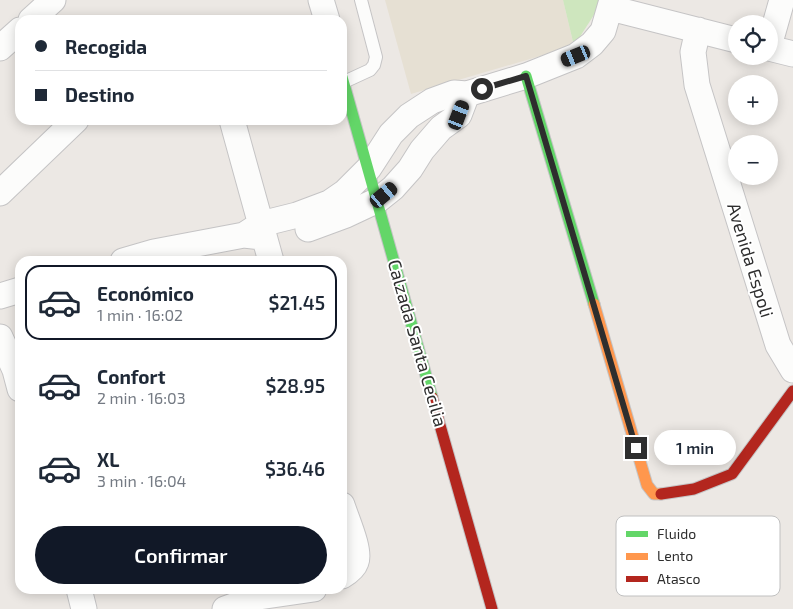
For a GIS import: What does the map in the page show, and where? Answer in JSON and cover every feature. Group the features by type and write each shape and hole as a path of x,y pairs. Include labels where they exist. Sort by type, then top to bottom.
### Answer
{"street":[{"path":"36,15 52,0"},
{"path":"321,0 325,15"},
{"path":"778,15 782,0"},
{"path":"159,256 256,232 329,203 345,192 369,168 391,134 409,116 432,101 454,94 467,94 526,76 576,56 592,44 603,31 611,4 728,38"},
{"name":"Avenida Espoli","path":"698,30 693,52 697,86 778,345 793,370"},
{"path":"0,48 15,34"},
{"path":"778,50 793,54"},
{"path":"526,76 647,485 654,494 666,495 719,481 732,474 793,391"},
{"name":"Calzada Santa Cecilia","path":"347,93 492,609"},
{"path":"256,232 302,231 346,215 378,200 401,180 422,150 442,128 459,115 467,94"},
{"path":"0,193 71,125"},
{"path":"233,125 256,232 268,256"},
{"path":"0,296 15,292"},
{"path":"0,336 15,373"},
{"path":"347,520 357,551 357,562 347,572"},
{"path":"80,594 84,609"},
{"path":"225,609 254,594"}],"lane":[{"path":"347,78 370,70 374,65 376,57 360,0"}],"shaded area":[{"path":"385,0 563,0 574,46 411,94"}],"green space":[{"path":"563,0 601,0 599,7 574,46"}],"traffic: fast":[{"path":"526,76 594,304"},
{"path":"347,95 432,397"}],"traffic: slow":[{"path":"594,304 647,485 654,494 661,494"}],"traffic: jam":[{"path":"661,494 694,489 732,474 793,391"},
{"path":"432,397 492,609"}],"route":[{"path":"482,89 526,76 636,448"}]}
